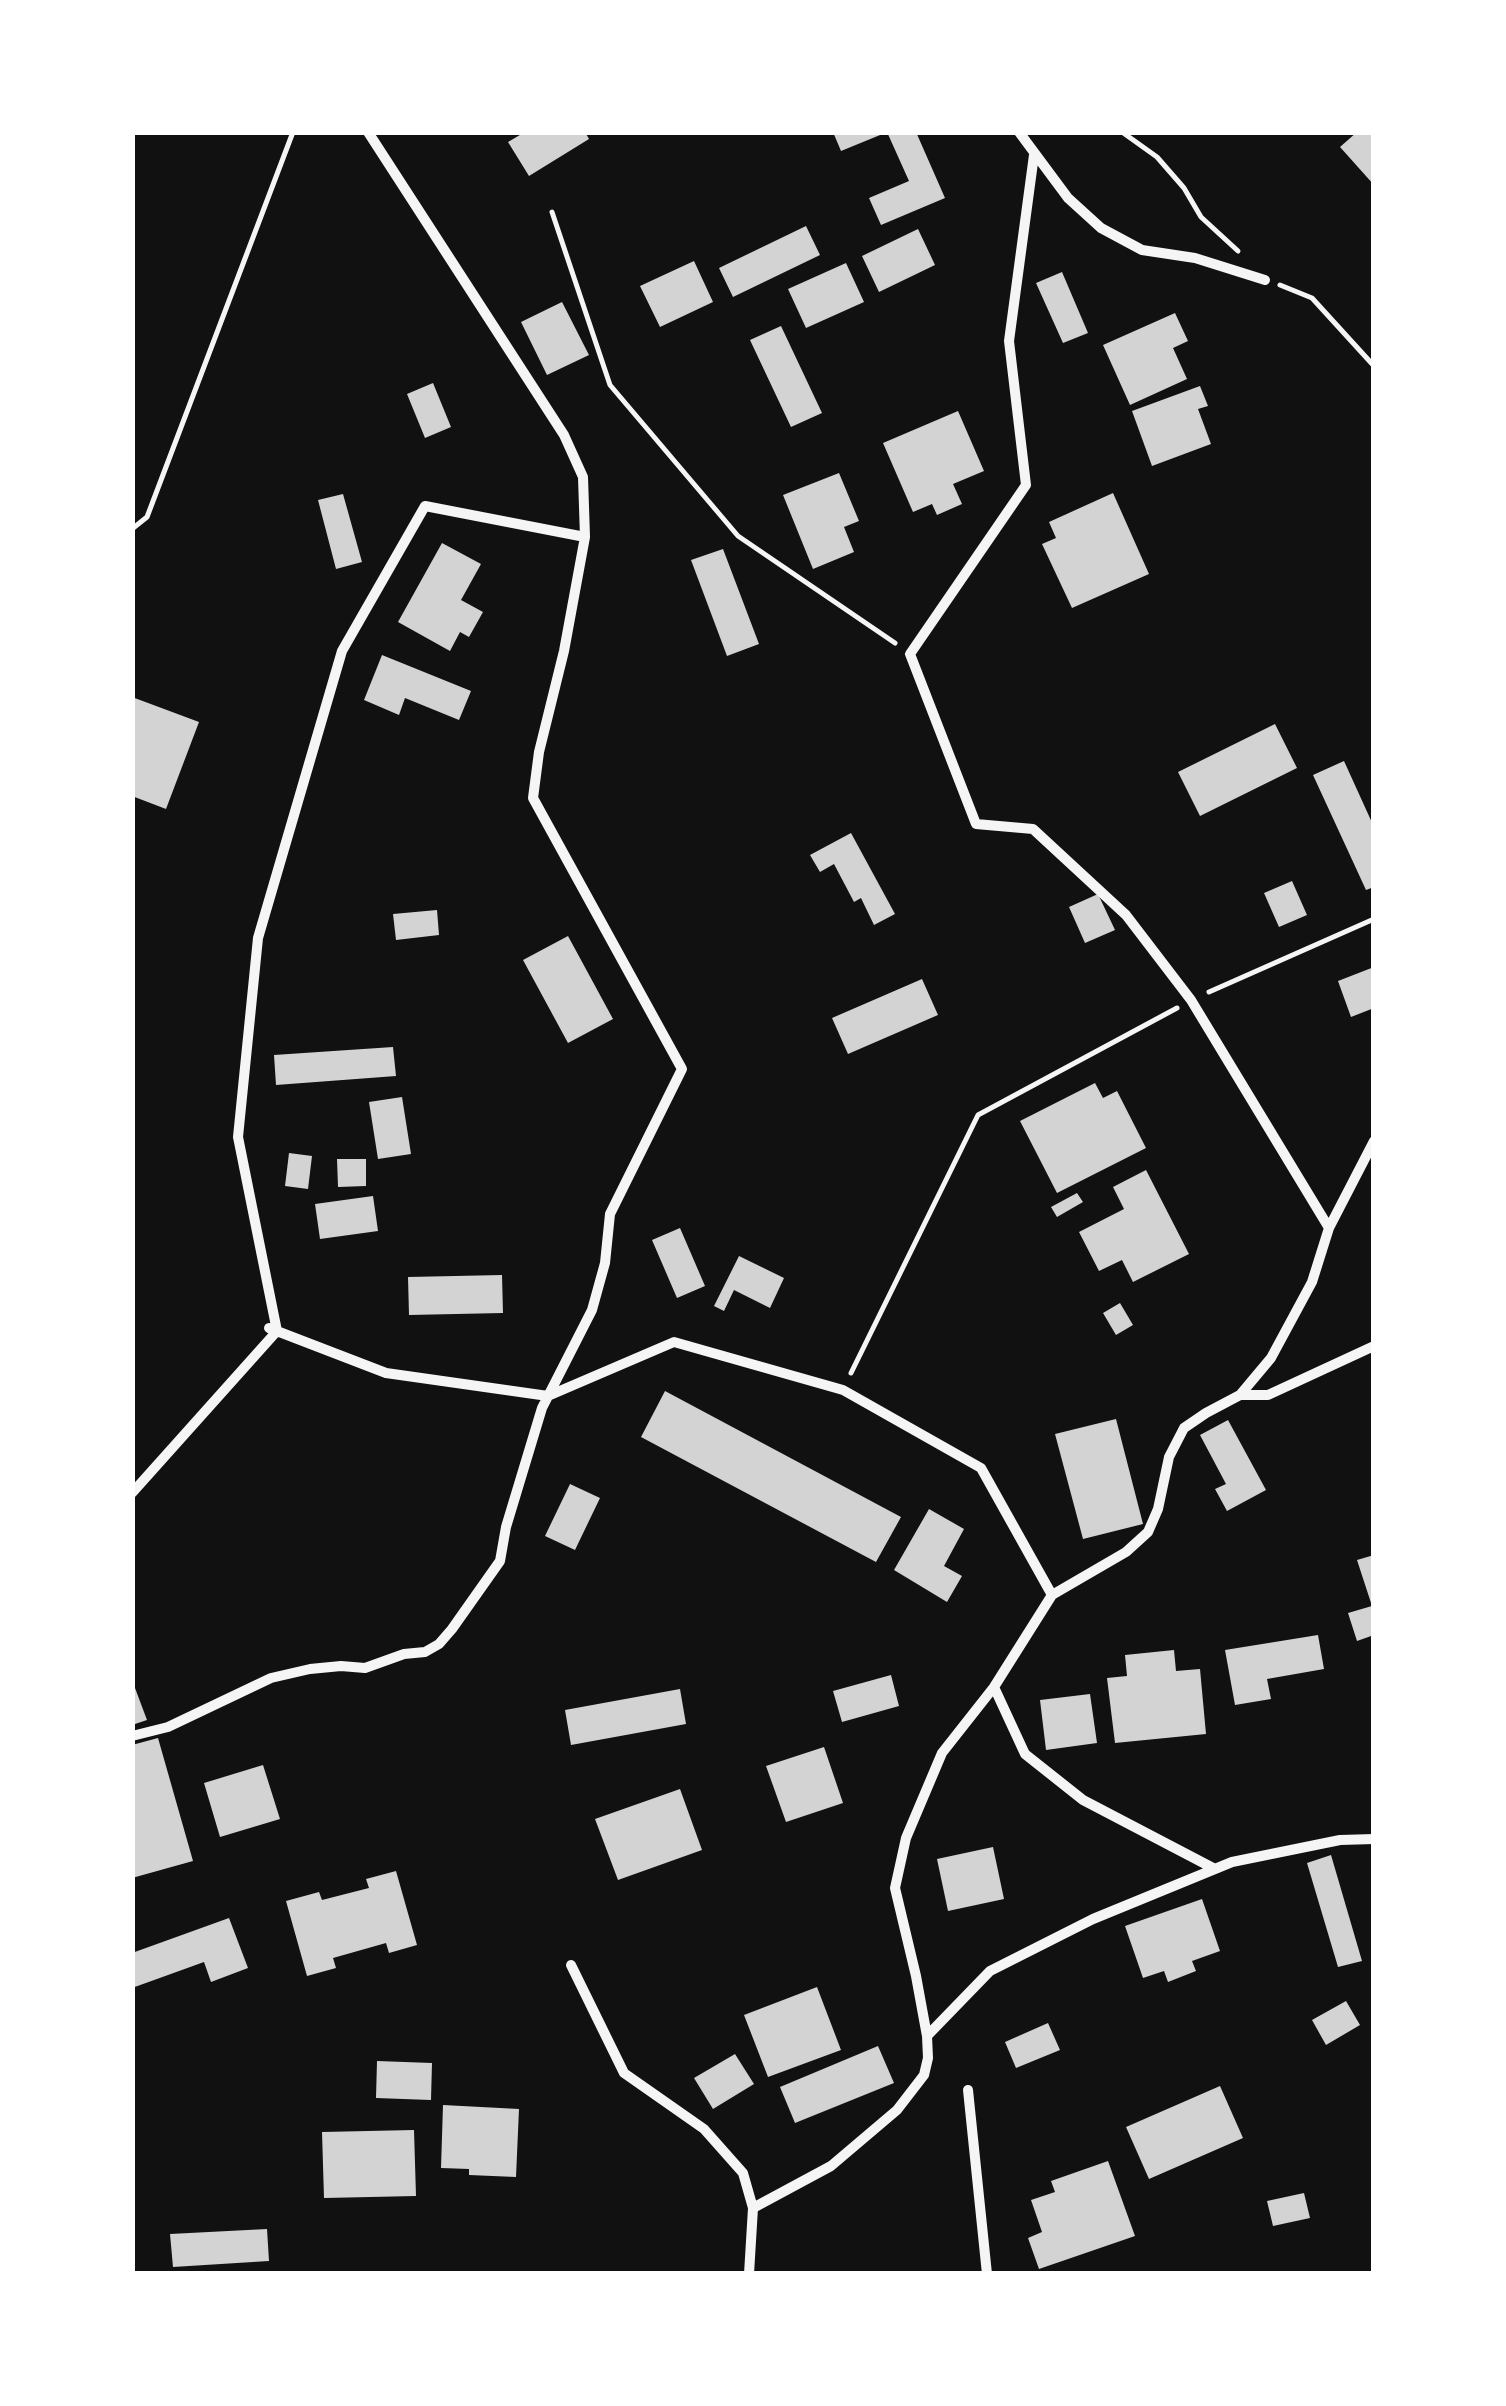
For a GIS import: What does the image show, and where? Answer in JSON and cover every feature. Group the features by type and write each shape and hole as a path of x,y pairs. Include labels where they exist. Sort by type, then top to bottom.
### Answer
{"street":[{"path":"132,1736 168,1727 271,1678 341,1666 366,1668 404,1654 426,1652 452,1629 500,1561 506,1527 542,1408 592,1310 605,1263 610,1214 682,1069 533,798 538,752 564,650 585,537 583,477 564,435 368,132"},
{"path":"1019,132 1068,198 1101,228 1142,250 1195,258 1266,280"},
{"path":"1034,156 1009,342 1026,485 910,654 976,824 1033,830 1126,915 1191,1000 1328,1228"},
{"path":"273,1329 238,1137 258,938 342,651 425,506 585,537"},
{"path":"753,2208 831,2166 896,2110 924,2075 927,2036 895,1888 906,1838 942,1754 994,1688 1052,1595 1126,1552 1148,1532 1158,1508 1168,1456 1184,1428 1240,1395 1271,1358 1312,1282 1328,1228 1374,1141"},
{"path":"273,1329 386,1373 548,1396 674,1342 842,1390 981,1468 1052,1595"},
{"path":"132,1493 273,1329"},
{"path":"1240,1395 1268,1395 1374,1346"},
{"path":"994,1688 1025,1754 1082,1800 1215,1869"},
{"path":"927,2036 990,1971 1093,1918 1232,1862 1340,1840 1374,1839"},
{"path":"571,1965 624,2073 704,2128 743,2173 753,2208 748,2274"},
{"path":"968,2090 987,2274"}],"path":[{"path":"132,530 146,517 293,132"},
{"path":"1122,132 1157,157 1184,188 1201,217 1266,280 1312,298 1374,366"},
{"path":"552,212 610,384 738,536 910,654"},
{"path":"842,1390 978,1115 1191,1000 1374,919"}],"building":[{"path":"525,132 585,132 589,139 529,176 508,142"},
{"path":"833,132 885,132 885,133 841,151"},
{"path":"887,132 916,132 945,198 881,225 869,198 909,181"},
{"path":"1357,132 1374,132 1374,185 1340,147"},
{"path":"806,226 820,255 733,297 719,268"},
{"path":"918,229 935,265 879,292 862,256"},
{"path":"694,261 713,302 660,327 640,286"},
{"path":"846,263 864,302 806,328 788,289"},
{"path":"1062,272 1088,333 1063,343 1036,283"},
{"path":"562,302 589,355 547,375 521,322"},
{"path":"1175,313 1188,341 1173,348 1187,379 1130,405 1103,345"},
{"path":"781,326 822,413 791,427 750,340"},
{"path":"433,383 451,427 425,438 407,394"},
{"path":"1200,386 1208,406 1198,409 1211,444 1152,466 1132,411"},
{"path":"958,411 984,471 953,484 962,504 937,515 932,504 913,512 883,443"},
{"path":"839,473 859,521 844,527 854,552 813,569 783,495"},
{"path":"1113,493 1149,574 1072,608 1042,544 1056,538 1049,522"},
{"path":"343,494 362,562 336,569 318,500"},
{"path":"442,543 481,564 461,600 483,612 469,637 460,632 450,651 398,622"},
{"path":"723,549 759,644 727,656 691,560"},
{"path":"382,655 471,691 459,720 405,698 399,715 364,700"},
{"path":"132,697 199,722 166,809 132,796"},
{"path":"1275,724 1297,768 1200,816 1178,772"},
{"path":"1344,761 1374,827 1374,887 1366,890 1313,775"},
{"path":"851,833 895,914 874,925 861,898 854,902 834,864 820,872 810,855"},
{"path":"1292,881 1307,915 1279,927 1264,893"},
{"path":"1098,894 1115,930 1085,943 1069,907"},
{"path":"437,910 439,935 396,940 393,914"},
{"path":"568,936 613,1019 568,1043 523,960"},
{"path":"1374,967 1374,1008 1351,1017 1338,981"},
{"path":"922,979 938,1015 848,1054 832,1018"},
{"path":"393,1047 396,1076 276,1085 274,1055"},
{"path":"1095,1083 1103,1098 1117,1091 1146,1148 1057,1193 1020,1121"},
{"path":"402,1097 411,1154 378,1159 369,1102"},
{"path":"289,1153 312,1156 308,1189 285,1186"},
{"path":"337,1159 366,1159 366,1186 338,1187"},
{"path":"1146,1170 1189,1254 1133,1282 1122,1260 1099,1271 1079,1232 1124,1209 1113,1187"},
{"path":"1077,1193 1083,1202 1057,1217 1051,1207"},
{"path":"373,1196 378,1231 320,1239 315,1204"},
{"path":"680,1228 705,1286 677,1298 652,1240"},
{"path":"739,1256 784,1278 770,1308 734,1290 724,1311 714,1306"},
{"path":"502,1275 503,1313 409,1315 408,1277"},
{"path":"1120,1303 1133,1325 1116,1335 1103,1313"},
{"path":"665,1391 901,1517 876,1562 641,1437"},
{"path":"1116,1419 1143,1524 1083,1539 1055,1434"},
{"path":"1228,1420 1266,1490 1227,1511 1215,1489 1226,1484 1200,1435"},
{"path":"570,1484 600,1498 575,1550 545,1536"},
{"path":"929,1509 964,1529 944,1566 962,1576 947,1602 894,1570"},
{"path":"1374,1555 1374,1635 1357,1641 1348,1613 1372,1606 1357,1560"},
{"path":"1318,1635 1324,1669 1267,1679 1271,1699 1235,1705 1225,1650"},
{"path":"1174,1650 1176,1671 1200,1669 1206,1734 1115,1743 1107,1678 1127,1676 1125,1655"},
{"path":"891,1675 899,1706 842,1722 833,1691"},
{"path":"132,1680 147,1720 132,1725"},
{"path":"680,1689 686,1724 571,1745 565,1710"},
{"path":"1090,1694 1097,1743 1046,1750 1040,1700"},
{"path":"158,1738 193,1861 132,1878 132,1745"},
{"path":"824,1747 843,1803 786,1822 766,1766"},
{"path":"263,1765 280,1819 220,1837 204,1783"},
{"path":"680,1789 702,1850 618,1880 595,1819"},
{"path":"993,1847 1004,1899 948,1911 937,1859"},
{"path":"1331,1855 1362,1961 1338,1967 1307,1863"},
{"path":"396,1871 417,1945 389,1953 386,1943 333,1958 336,1968 307,1976 286,1901 319,1892 322,1900 369,1888 366,1879"},
{"path":"1202,1899 1220,1951 1192,1961 1196,1971 1168,1982 1164,1971 1143,1978 1125,1926"},
{"path":"229,1918 248,1968 211,1982 204,1962 132,1988 132,1953"},
{"path":"817,1987 841,2050 768,2077 744,2015"},
{"path":"1346,2001 1360,2025 1326,2045 1312,2020"},
{"path":"1048,2023 1060,2050 1016,2068 1005,2042"},
{"path":"878,2046 894,2083 795,2123 780,2087"},
{"path":"735,2054 754,2084 713,2109 694,2078"},
{"path":"377,2061 432,2063 431,2100 376,2098"},
{"path":"1220,2086 1243,2138 1149,2179 1126,2127"},
{"path":"443,2105 519,2109 516,2177 469,2175 469,2169 441,2168"},
{"path":"414,2130 416,2196 324,2198 322,2132"},
{"path":"1108,2161 1135,2236 1039,2269 1028,2238 1042,2232 1031,2200 1055,2192 1051,2181"},
{"path":"1304,2193 1310,2218 1273,2226 1267,2201"},
{"path":"267,2229 269,2261 173,2267 170,2234"}]}
